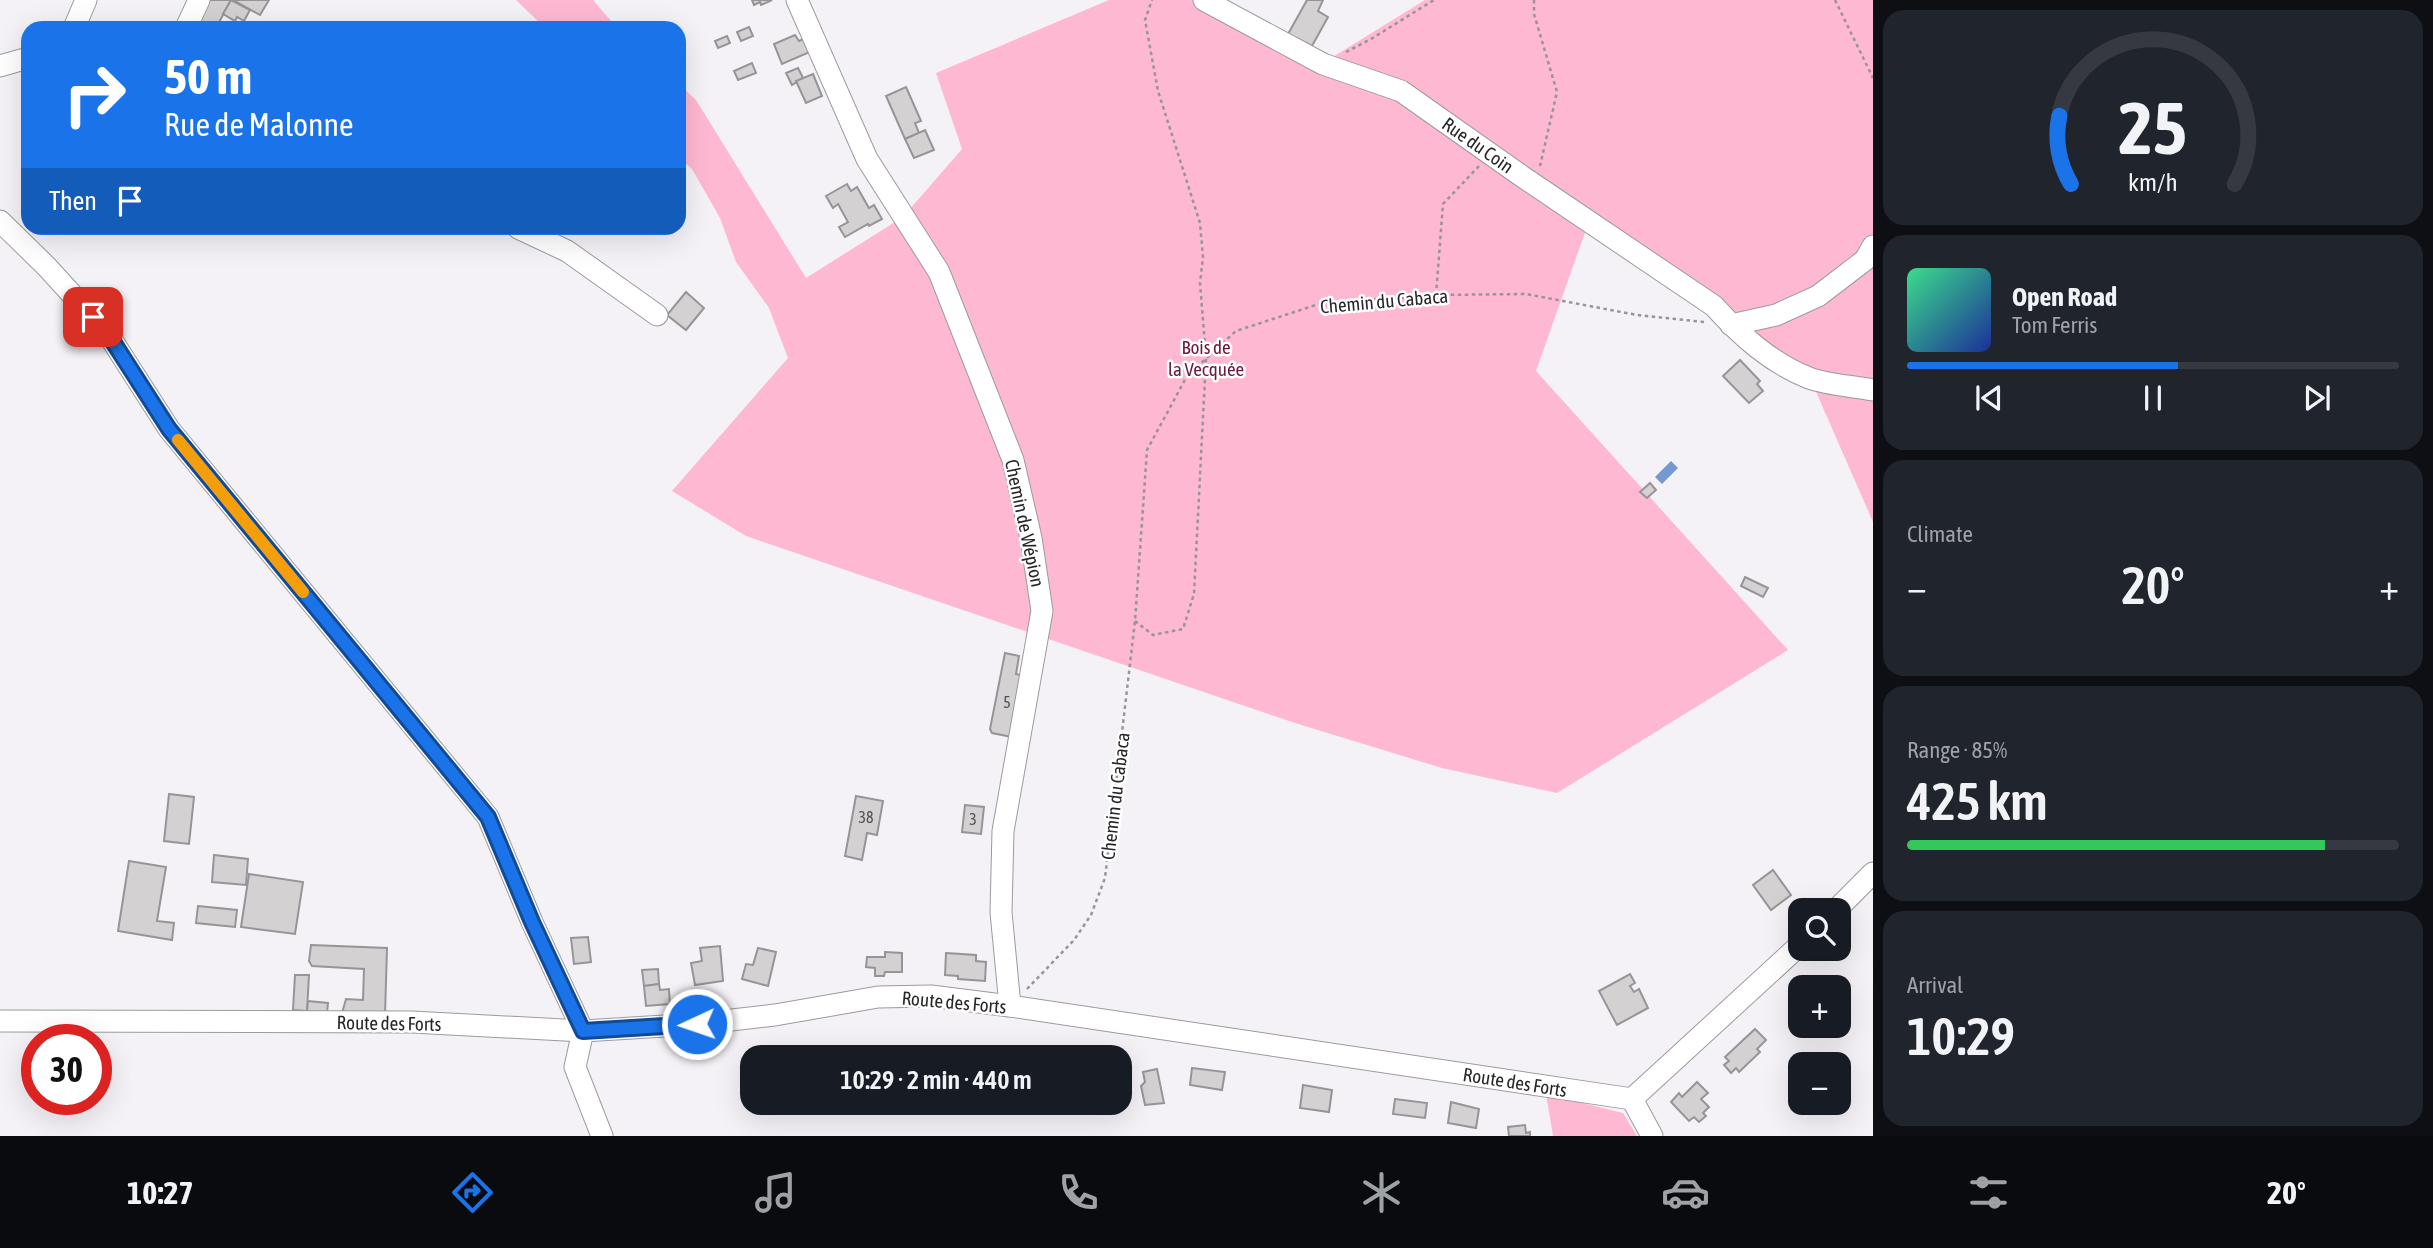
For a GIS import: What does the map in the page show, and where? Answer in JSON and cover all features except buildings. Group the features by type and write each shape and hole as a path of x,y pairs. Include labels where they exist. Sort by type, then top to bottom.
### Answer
{"street":[{"path":"77,21 86,0"},
{"path":"190,21 200,0"},
{"name":"Chemin de Wépion","path":"797,0 867,159 939,272 1013,460 1031,538 1042,611 1003,831 1001,912 1010,1006"},
{"name":"Rue du Coin","path":"1205,0 1323,64 1401,91 1714,306 1731,325 1768,356 1810,378 1873,390"},
{"path":"0,66 21,60"},
{"path":"0,221 47,267 108,334 169,429 488,817 532,922 583,1031 575,1067 602,1136"},
{"path":"533,235 567,251 657,315"},
{"path":"1731,325 1776,314 1818,296 1865,260 1873,246"},
{"path":"1848,898 1873,873"},
{"path":"1652,1136 1632,1099 1788,956"},
{"name":"Route des Forts","path":"0,1021 412,1022 583,1031 697,1024 775,1015 878,997 931,996 1632,1099"}],"path":[{"path":"1135,621 1153,635 1183,629 1194,594 1206,358 1200,283 1203,257 1199,223 1158,91 1145,20 1152,0"},
{"path":"1323,64 1371,39 1434,0"},
{"path":"1534,0 1534,14 1557,92 1536,186"},
{"path":"1835,0 1873,78"},
{"path":"1436,295 1443,204 1490,153"},
{"name":"Chemin du Cabaca","path":"1010,1006 1074,940 1091,915 1105,878 1135,621 1147,450 1187,376 1206,358 1236,331 1322,303 1436,295 1526,294 1637,315 1731,325"}],"green space":[{"path":"516,0 593,0 611,21 538,21"},
{"name":"Bois de la Vecquée","path":"1109,0 1205,0 1323,63 1425,0 1873,0 1873,522 1810,378 1588,224 1536,371 1788,650 1557,793 1442,768 1295,723 746,536 672,491 788,358 769,308 736,262 720,218 692,169 686,163 686,91 696,100 806,278 903,217 962,149 936,73"},
{"path":"1546,1094 1623,1113 1637,1136 1553,1136"}],"water":[{"path":"1671,461 1678,468 1662,484 1655,477"}],"slow traffic":[{"path":"178,440 303,592"}],"route":[{"path":"93,317 108,334 169,429 488,817 532,922 583,1031 697,1024"}]}
